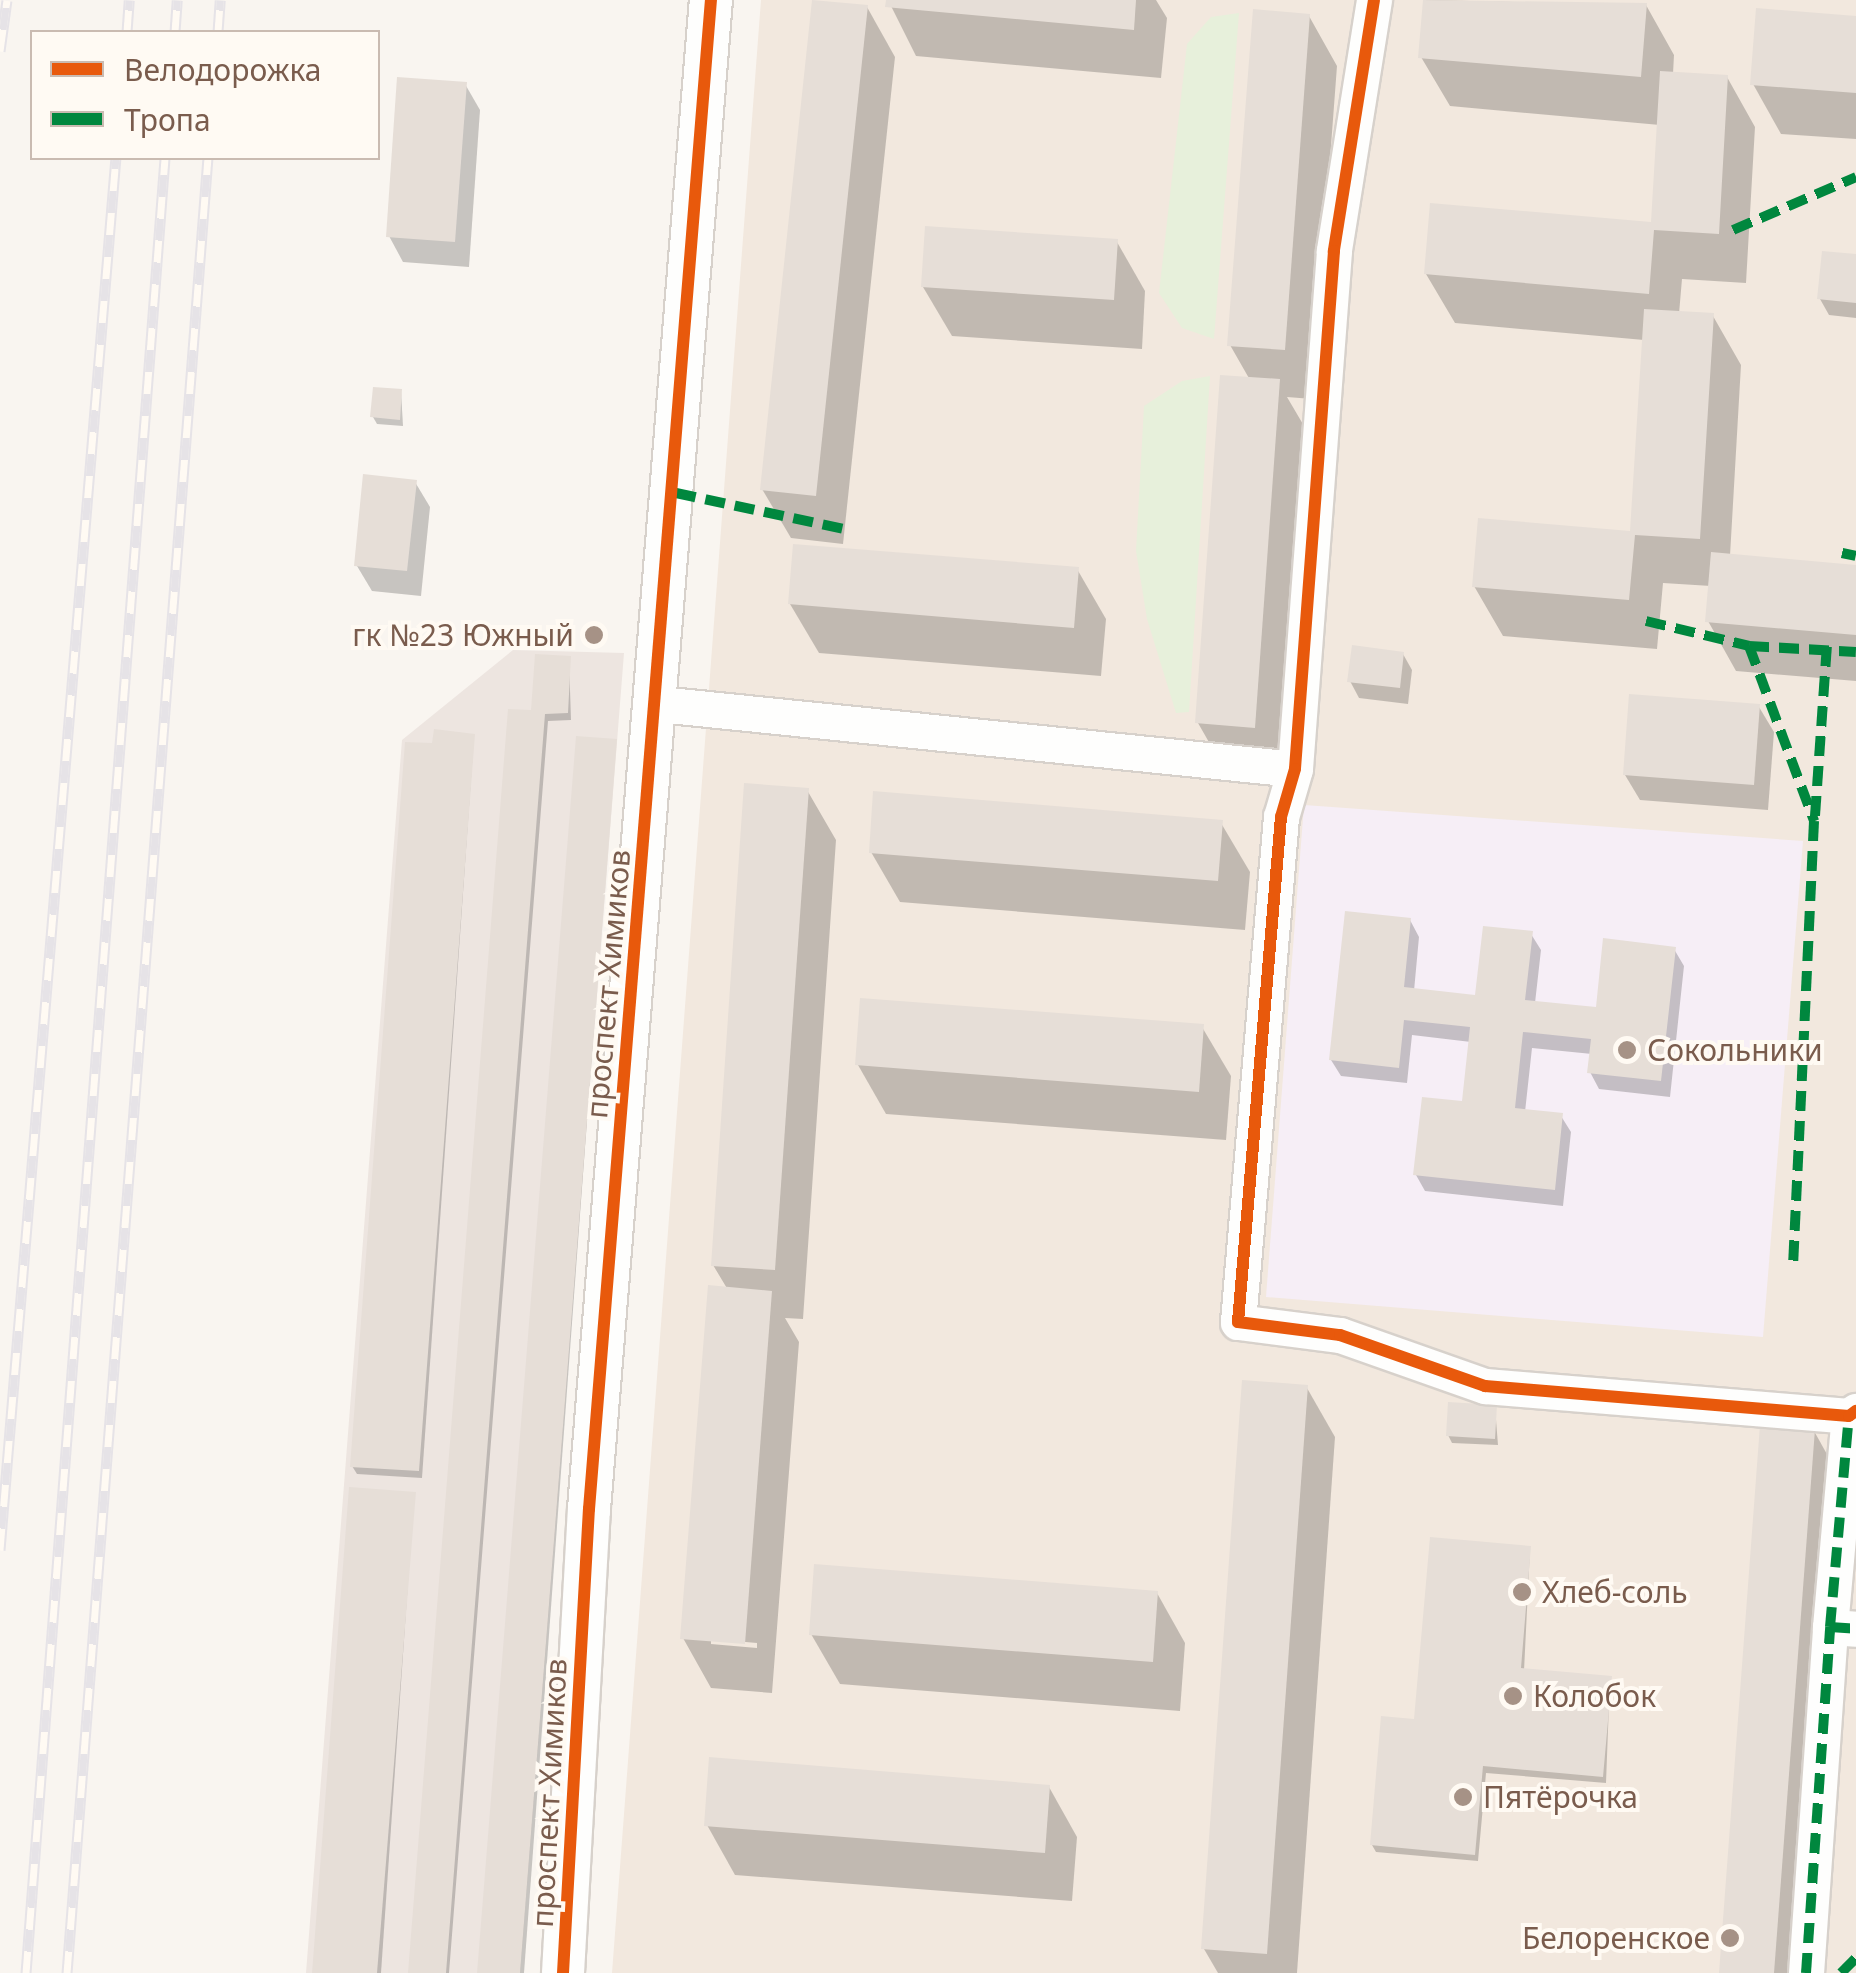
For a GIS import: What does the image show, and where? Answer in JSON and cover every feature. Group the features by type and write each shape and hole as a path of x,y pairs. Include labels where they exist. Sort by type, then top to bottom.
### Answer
{"street":[{"name":"проспект Химиков","path":"563,1973 590,1509 659,704 711,0"},
{"path":"1374,0 1334,250 1294,769 1282,817 1238,1322 1340,1335 1485,1386 1852,1414 1843,1628 1806,1973"},
{"path":"659,704 1294,769"}],"shaded area":[{"path":"761,0 1856,0 1856,1973 612,1973"},
{"path":"513,650 624,653 520,1973 306,1973 402,740"},
{"path":"1304,805 1803,841 1763,1337 1266,1297"}],"green space":[{"path":"1239,13 1214,339 1182,328 1159,293 1187,44 1211,17"},
{"path":"1210,376 1189,712 1176,713 1147,619 1136,551 1144,406 1182,381"}],"building":[{"path":"812,0 868,5 816,496 760,490"},
{"path":"886,0 1136,0 1134,30 885,7"},
{"path":"1423,0 1647,3 1641,77 1418,58"},
{"path":"1756,8 1856,16 1856,93 1750,85"},
{"path":"1253,9 1310,14 1285,350 1227,346"},
{"path":"1660,71 1728,75 1719,234 1654,230 1649,294 1424,274 1430,203 1651,222"},
{"path":"397,77 467,82 455,242 386,237"},
{"path":"925,226 1118,239 1114,300 921,287"},
{"path":"1822,251 1856,254 1856,303 1817,299"},
{"path":"1644,309 1714,313 1700,539 1635,535 1629,600 1472,587 1478,518 1630,531"},
{"path":"1220,375 1280,379 1255,728 1195,723"},
{"path":"373,387 402,389 400,420 370,417"},
{"path":"363,474 417,480 407,571 354,566"},
{"path":"793,544 1079,567 1074,628 788,604"},
{"path":"1711,552 1856,565 1856,635 1705,622"},
{"path":"1352,645 1404,652 1400,688 1347,682"},
{"path":"535,654 571,656 568,713 545,714 446,1973 408,1973 508,709 531,710"},
{"path":"1629,694 1760,704 1754,785 1623,775"},
{"path":"434,729 475,734 419,1471 350,1467 405,742 432,743"},
{"path":"576,736 617,739 520,1973 477,1973"},
{"path":"744,783 809,788 775,1270 711,1266"},
{"path":"873,791 1223,820 1218,881 869,853"},
{"name":"Сокольники","path":"1345,911 1411,918 1404,987 1475,995 1483,926 1533,931 1525,1000 1596,1007 1603,938 1676,947 1661,1081 1587,1073 1591,1039 1523,1032 1515,1108 1563,1113 1555,1190 1413,1175 1422,1097 1462,1101 1470,1027 1404,1020 1399,1068 1329,1060"},
{"path":"860,998 1204,1024 1199,1092 855,1065"},
{"path":"708,1285 772,1291 745,1644 680,1639"},
{"path":"1242,1380 1308,1385 1267,1954 1201,1949"},
{"path":"1448,1402 1497,1405 1495,1439 1446,1436"},
{"path":"1760,1425 1815,1429 1774,1973 1719,1973"},
{"path":"349,1487 416,1492 377,1973 312,1973"},
{"name":"Колобок","path":"1430,1537 1531,1546 1521,1668 1612,1676 1603,1777 1483,1766 1475,1855 1370,1845 1381,1716 1414,1719"},
{"path":"814,1564 1158,1591 1153,1662 809,1635"},
{"path":"709,1757 1050,1785 1045,1853 704,1826"}],"railway":[{"path":"0,51 7,0"},
{"path":"127,30 129,0"},
{"path":"175,30 177,0"},
{"path":"218,30 220,0"},
{"path":"0,1550 116,160"},
{"path":"26,1973 165,160"},
{"path":"67,1973 208,160"}],"marked path":[{"path":"1733,230 1856,177"},
{"path":"676,493 848,530"},
{"path":"1842,553 1856,556"},
{"path":"1646,621 1749,646 1814,821 1793,1268"},
{"path":"1749,646 1856,652"},
{"path":"1815,816 1827,646"},
{"path":"1830,1627 1849,1416"},
{"path":"1806,1973 1830,1627 1856,1629"},
{"path":"1841,1973 1856,1958"}],"cycle path":[{"path":"563,1973 589,1509 711,0"},
{"path":"1374,0 1334,251 1295,769 1281,817 1238,1322 1340,1335 1485,1386 1849,1416 1856,1411"}],"place":[{"name":"гк №23 Южный","path":"594,635"},
{"name":"Сокольники","path":"1627,1050"},
{"name":"Хлеб-соль","path":"1522,1592"},
{"name":"Колобок","path":"1513,1696"},
{"name":"Пятёрочка","path":"1463,1797"},
{"name":"Белоренское","path":"1730,1938"}]}
